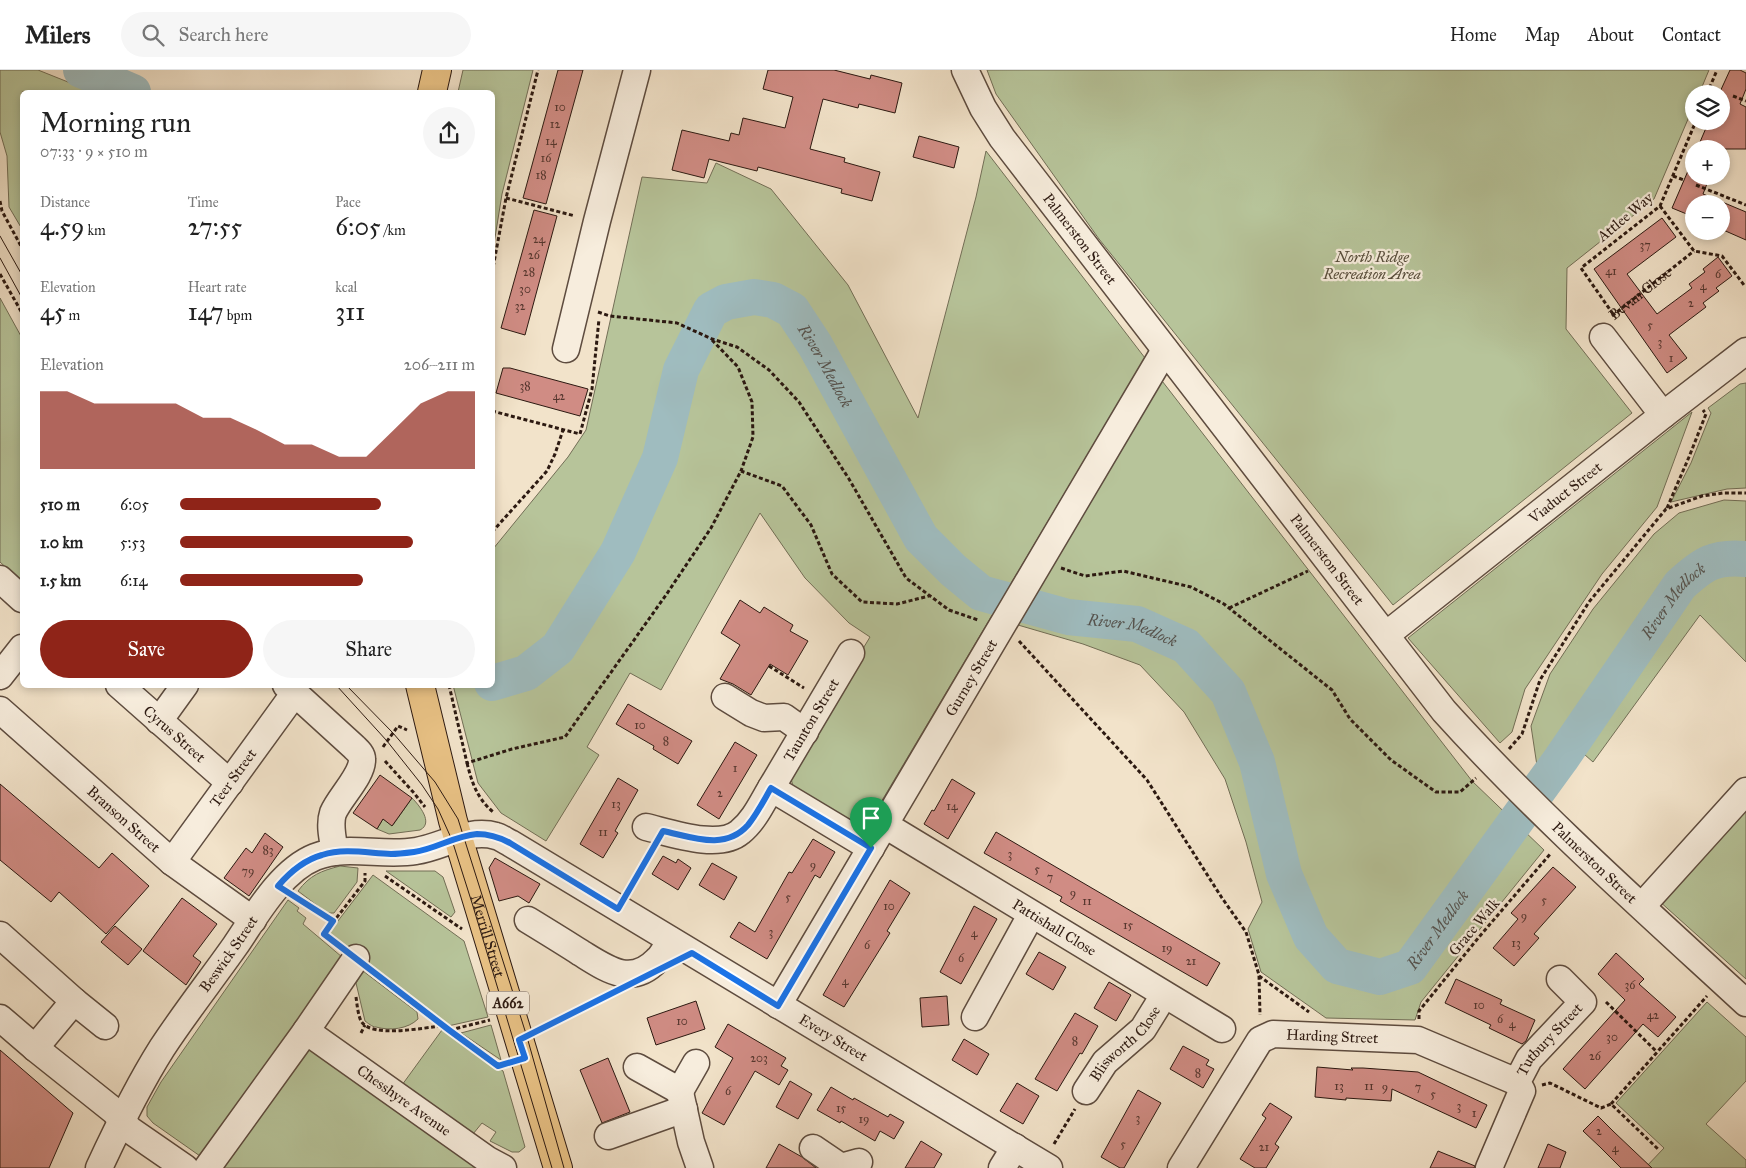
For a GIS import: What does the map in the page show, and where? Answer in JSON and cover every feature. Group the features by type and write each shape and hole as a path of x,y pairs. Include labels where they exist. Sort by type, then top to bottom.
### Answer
{"main road":[{"path":"432,90 437,70"},
{"name":"Merrill Street","path":"422,693 458,837 558,1168"}],"street":[{"path":"566,348 637,70"},
{"name":"Palmerston Street","path":"965,70 982,108 1002,138 1444,711 1514,786 1746,1003"},
{"name":"Bevan Close","path":"1608,325 1664,415"},
{"name":"Gurney Street","path":"778,1006 885,826 998,628 1025,588 1165,350"},
{"name":"Viaduct Street","path":"1386,635 1746,352"},
{"path":"0,579 20,597"},
{"path":"0,676 20,651"},
{"name":"Taunton Street","path":"655,829 714,841 732,837 739,833 749,824 851,653"},
{"name":"Cyrus Street","path":"122,688 230,783"},
{"path":"159,721 183,688"},
{"path":"290,689 360,753 374,755 333,812 331,821 335,852"},
{"name":"Teer Street","path":"172,862 230,783 290,689"},
{"path":"725,698 764,718 784,718 805,732"},
{"name":"Branson Street","path":"0,710 172,862 253,920"},
{"path":"771,788 871,848"},
{"path":"1642,906 1746,792"},
{"name":"Pattishall Close","path":"885,826 1222,1029"},
{"name":"Every Street","path":"365,852 393,854 416,852 432,848 458,837 478,834 496,836 778,1006 1008,1158 1046,1166"},
{"name":"Beswick Street","path":"99,1168 121,1120 162,1048 278,886 289,874 313,858 335,852 365,852"},
{"path":"975,1017 1030,915"},
{"path":"528,920 601,965 614,972 624,974 648,968 659,959 670,940"},
{"path":"0,935 105,1026"},
{"path":"206,1168 306,1031 356,958"},
{"path":"1560,979 1583,1002"},
{"name":"Blisworth Close","path":"1086,1091 1105,1062 1143,1029 1164,995"},
{"path":"35,1048 74,1000"},
{"name":"Tutbury Street","path":"1489,1168 1530,1059 1583,1002"},
{"path":"0,1018 114,1111 130,1130 171,1164"},
{"name":"Chesshyre Avenue","path":"306,1031 488,1160 503,1168"},
{"name":"Harding Street","path":"1260,1040 1273,1034 1418,1040 1520,1086"},
{"path":"1181,1168 1260,1040"},
{"path":"696,1063 682,1100 691,1142 700,1168"},
{"path":"637,1067 682,1100"},
{"path":"608,1136 682,1100"},
{"path":"813,1148 847,1166"}],"path":[{"path":"495,257 506,198 538,70"},
{"path":"1711,85 1717,70"},
{"path":"1733,96 1746,101"},
{"name":"Attlee Way","path":"1608,325 1581,268 1660,206 1692,130"},
{"path":"1673,176 1684,180"},
{"path":"1696,185 1746,206"},
{"path":"506,198 597,221"},
{"path":"0,201 2,211 20,244"},
{"path":"1660,206 1694,251 1722,256 1744,285 1746,284"},
{"name":"Bevan Close","path":"1608,325 1694,251"},
{"path":"0,274 20,309"},
{"path":"495,412 580,434 592,389 600,312"},
{"path":"610,316 677,323 712,339 737,346 769,370 799,402 849,479 906,578 949,610 998,628 1147,780 1222,898 1246,932 1259,975 1260,1040"},
{"path":"467,763 512,749 565,737 711,528 741,471 754,437 752,402 738,367 712,339"},
{"path":"1666,509 1706,414 1693,392"},
{"path":"495,529 547,471 563,430"},
{"path":"741,471 782,486 811,525 832,574 862,602 897,604 930,596"},
{"path":"1229,608 1314,569"},
{"path":"769,666 823,700"},
{"path":"450,688 473,785 481,800 497,815"},
{"path":"398,726 374,755 414,793 426,809"},
{"path":"618,909 655,829"},
{"name":"Grace Walk","path":"1418,1040 1419,1011 1479,937 1566,836"},
{"path":"365,852 365,881 324,934 498,1066 522,1049 614,993"},
{"path":"384,876 460,930 467,928"},
{"path":"278,886 333,921"},
{"path":"1259,975 1312,1014"},
{"path":"1520,1086 1550,1083 1601,1108 1611,1104 1722,980"},
{"path":"355,996 361,1021 372,1029 388,1031 443,1026"},
{"name":"Tutbury Street","path":"1583,1002 1601,998 1657,1052"},
{"path":"449,1030 495,1018"},
{"path":"360,1033 365,1025"},
{"path":"1046,1166 1086,1091"},
{"path":"1611,1104 1658,1149"}],"green space":[{"path":"0,70 38,70 88,90 20,90 20,226 9,207 7,156 0,132"},
{"path":"463,70 533,70 502,194 495,238 495,90 458,90"},
{"name":"North Ridge Recreation Area","path":"987,70 1709,70 1703,85 1685,85 1685,126 1654,199 1567,268 1566,329 1632,413 1393,605 1099,239 996,94"},
{"path":"986,151 1145,358 865,829 793,786 789,771 870,637 849,623 805,578 760,513 661,690 630,673 587,747 599,755 546,841 501,813 478,783 454,688 495,688 495,547 568,457 586,430 642,177 707,183 716,163 771,189 848,285 918,418 976,197"},
{"path":"0,298 20,334 20,580 0,562"},
{"path":"1159,377 1472,781 1544,850 1421,1002 1415,1020 1326,1018 1261,972 1248,929 1262,902 1246,842 1225,779 1184,712 1140,665 1083,644 1018,625"},
{"path":"1746,383 1746,488 1727,489 1671,502 1691,463 1711,413 1708,408 1740,384"},
{"path":"1692,412 1657,507 1602,574 1525,689 1512,732 1500,743 1408,638"},
{"path":"1724,500 1746,501 1746,550 1708,555 1663,589 1657,619 1590,700 1539,779 1531,726 1550,674 1593,609 1654,534 1679,513"},
{"path":"1731,567 1746,573 1746,662 1700,615 1593,762 1576,747 1681,597 1706,576"},
{"path":"412,798 424,814 426,823 424,827 420,830 389,834 377,829 383,819 393,825"},
{"path":"1746,801 1746,979 1658,900"},
{"path":"340,866 358,868 357,882 334,913 327,913 298,891 316,874"},
{"path":"386,871 435,871 443,877 455,912 451,917"},
{"path":"373,875 464,941 488,1017 448,1026 328,934"},
{"path":"288,900 299,908 297,911 306,918 303,924 342,957 232,1122 226,1119 200,1156 153,1123 147,1116 147,1107 161,1082"},
{"path":"363,971 417,1012 418,1019 404,1027 393,1029 375,1027 365,1021 356,983"},
{"path":"1707,1002 1746,1037 1746,1081 1706,1124 1746,1160 1746,1168 1645,1168 1664,1148 1616,1103"},
{"path":"491,1025 501,1060 461,1033"},
{"path":"442,1030 503,1071 525,1147 519,1152 512,1152 490,1141 496,1132 482,1123 473,1134 402,1085"},
{"path":"308,1045 485,1168 219,1168"}],"building":[{"path":"558,70 583,70 546,204 523,198"},
{"path":"768,70 834,70 870,79 871,75 902,83 895,113 859,104 858,108 823,99 810,149 845,158 844,162 880,172 872,201 841,193 842,189 758,167 757,171 709,159 704,178 672,170 682,130 729,141 731,133 739,135 743,118 785,128 793,97 763,89"},
{"path":"1730,70 1740,70 1746,73 1746,89 1740,104 1746,107 1746,149 1730,149 1730,140 1701,140 1705,130 1730,130 1730,85 1723,85"},
{"path":"919,136 959,147 954,168 913,157"},
{"path":"1685,178 1685,185 1706,185 1703,194 1705,195 1685,195 1685,213 1672,208"},
{"path":"1730,205 1746,212 1746,240 1730,233"},
{"path":"534,210 557,216 525,335 501,328"},
{"path":"1662,218 1676,237 1627,274 1657,314 1692,288 1689,284 1705,272 1703,269 1718,257 1732,276 1716,288 1719,291 1703,303 1706,307 1669,335 1687,358 1667,373 1594,269"},
{"path":"503,368 510,368 588,389 580,416 496,393"},
{"path":"740,600 760,613 764,607 793,625 790,631 808,641 788,675 770,664 751,695 733,684 720,679 740,645 721,633"},
{"path":"628,704 692,741 678,764 653,749 654,746 616,724"},
{"path":"735,742 757,755 719,819 697,805"},
{"path":"380,775 412,798 392,826 383,819 377,829 353,813"},
{"path":"618,778 638,790 615,831 618,833 603,858 580,844"},
{"path":"952,779 975,793 948,839 924,824 932,810 934,811"},
{"path":"0,784 99,868 112,853 149,886 106,934 59,892 51,902 0,860"},
{"path":"996,832 1220,963 1207,986 1060,901 1062,897 984,853"},
{"path":"265,833 283,847 249,896 224,878 246,848 252,853"},
{"path":"813,839 835,852 820,878 815,875 767,959 730,937 739,922 755,932 789,872 792,873"},
{"path":"663,856 676,863 678,859 691,868 678,890 652,874"},
{"path":"495,858 540,884 529,903 518,896 499,901 489,868"},
{"path":"712,863 737,877 724,900 699,885"},
{"path":"1553,867 1576,887 1534,934 1539,938 1514,966 1493,948 1518,919 1511,913"},
{"path":"890,880 910,893 887,931 890,933 844,1007 823,995"},
{"path":"182,898 217,924 193,956 201,962 186,985 143,951"},
{"path":"974,906 997,919 961,984 940,972"},
{"path":"115,926 142,949 128,965 101,942"},
{"path":"1039,952 1066,967 1053,990 1026,974"},
{"path":"1616,953 1644,979 1639,984 1676,1017 1658,1037 1643,1024 1585,1089 1563,1069 1625,1000 1598,974"},
{"path":"1456,979 1502,1000 1500,1004 1535,1020 1526,1041 1522,1044 1489,1028 1491,1025 1445,1003"},
{"path":"1109,982 1131,995 1116,1021 1094,1008"},
{"path":"947,996 949,1025 922,1027 920,998"},
{"path":"696,1001 705,1029 656,1045 647,1018"},
{"path":"1075,1013 1098,1026 1057,1091 1035,1079"},
{"path":"728,1024 786,1058 781,1066 788,1070 779,1085 755,1071 724,1125 702,1113 733,1058 715,1047"},
{"path":"964,1039 989,1054 977,1075 952,1060"},
{"path":"1183,1046 1209,1060 1206,1065 1214,1069 1203,1088 1170,1069"},
{"path":"0,1050 73,1113 49,1168 0,1168"},
{"path":"608,1058 630,1112 602,1123 580,1070"},
{"path":"1317,1067 1418,1072 1487,1105 1476,1128 1392,1089 1391,1101 1315,1097"},
{"path":"790,1081 812,1094 798,1119 776,1107"},
{"path":"1017,1083 1039,1096 1023,1124 1000,1111"},
{"path":"831,1087 888,1117 890,1114 904,1122 894,1139 880,1131 875,1141 841,1121 840,1123 817,1110"},
{"path":"1138,1090 1161,1103 1124,1168 1120,1168 1101,1157"},
{"path":"1270,1103 1292,1117 1275,1144 1279,1147 1266,1168 1255,1168 1240,1159 1266,1118 1262,1115"},
{"path":"1598,1116 1652,1168 1621,1168 1583,1131"},
{"path":"921,1141 942,1154 934,1168 905,1168"},
{"path":"779,1144 802,1157 816,1168 766,1168"},
{"path":"1548,1144 1566,1152 1560,1168 1538,1168"},
{"path":"1438,1151 1475,1166 1474,1168 1430,1168"}],"waterway":[{"name":"River Medlock","path":"81,70 128,90"},
{"name":"River Medlock","path":"495,682 526,673 558,648 618,552 660,458 681,370 711,310 726,302 754,297 773,300 792,310 815,345 921,538 953,570 981,593 1068,617 1137,624 1186,646 1228,692 1257,762 1284,874 1311,937 1337,966 1380,977 1410,967 1561,759 1680,585 1703,567 1717,560 1746,559"}],"tram line":[{"path":"0,236 20,271"},
{"path":"0,258 20,294"},
{"path":"339,688 387,741 422,785 438,809 452,840 552,1168"},
{"path":"349,688 393,733 435,782 458,819 527,1037 564,1168"}],"route":[{"path":"771,788 871,848 778,1006 692,953 519,1040 525,1058 498,1066 324,934 333,921 278,886 302,864 324,854 348,851 393,854 416,852 432,848 458,837 478,834 496,836 510,843 618,909 663,831 714,841 732,837 749,824 771,788"}]}
